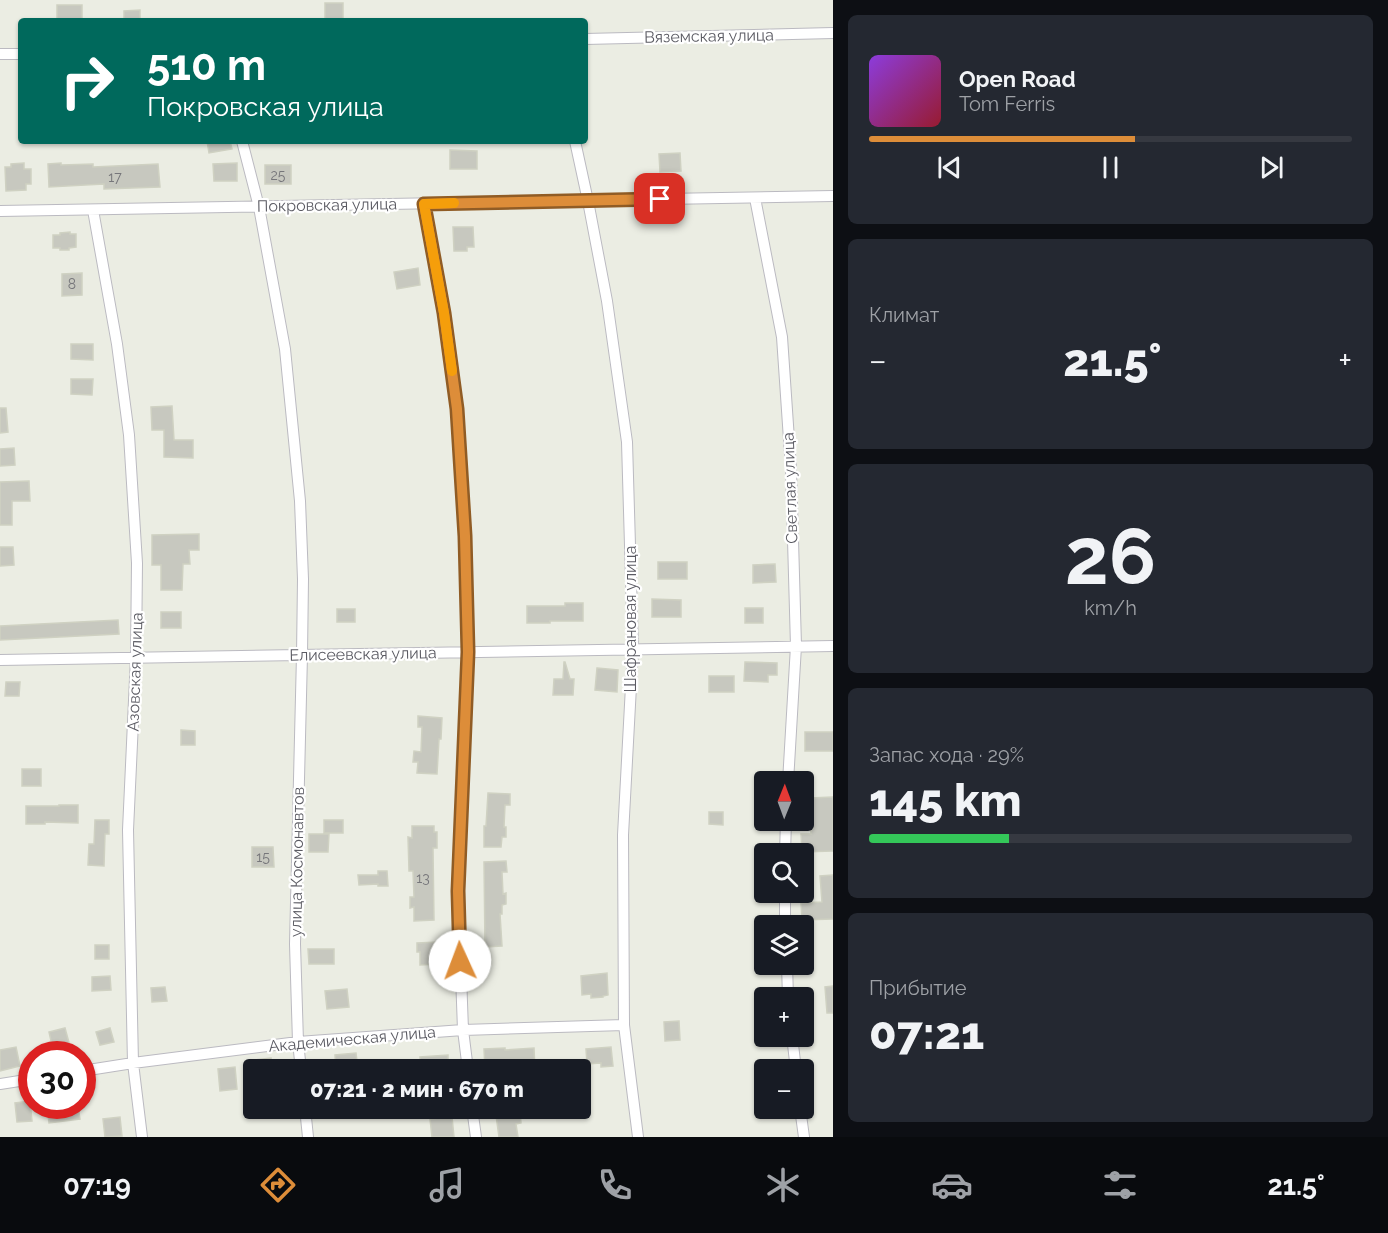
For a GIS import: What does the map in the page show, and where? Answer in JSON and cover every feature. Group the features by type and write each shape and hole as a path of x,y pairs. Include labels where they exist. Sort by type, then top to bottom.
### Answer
{"street":[{"name":"Вяземская улица","path":"588,39 833,33"},
{"path":"0,54 18,54"},
{"name":"улица Космонавтов","path":"243,144 259,207 285,349 300,501 303,579 296,944 300,1059"},
{"name":"Шафрановая улица","path":"576,144 607,302 627,442 633,649 623,834 624,1025 638,1137"},
{"name":"Покровская улица","path":"0,211 833,196"},
{"name":"Светлая улица","path":"755,198 782,337 791,469 796,646 789,771"},
{"path":"424,204 444,313 457,409 465,536 468,652 458,891 463,1030 467,1059"},
{"name":"Азовская улица","path":"93,210 117,344 129,435 137,563 136,657 129,830 133,1063 142,1137"},
{"name":"Елисеевская улица","path":"0,660 833,646"},
{"name":"Академическая улица","path":"96,1069 298,1042 463,1030 624,1025"},
{"path":"0,1084 18,1081"},
{"path":"306,1119 308,1137"},
{"path":"474,1119 476,1137"},
{"path":"802,1119 804,1137"}],"building":[{"path":"325,3 343,3 343,18 325,18"},
{"path":"57,5 82,5 82,18 57,18"},
{"path":"140,10 140,18 124,18 124,11"},
{"path":"208,144 231,144 232,149 209,153"},
{"path":"450,150 477,151 477,169 450,169"},
{"path":"680,153 681,171 660,172 659,154"},
{"path":"24,163 24,169 31,169 31,184 26,184 26,190 6,191 5,167"},
{"path":"61,163 61,165 93,164 93,167 158,164 160,187 104,189 104,184 49,187 48,164"},
{"path":"237,163 237,181 214,181 213,164"},
{"path":"265,165 291,165 291,184 265,184"},
{"path":"453,227 473,227 474,247 467,247 467,251 454,251"},
{"path":"70,232 70,234 76,234 76,247 69,248 69,250 53,248 53,235"},
{"path":"418,268 420,285 397,289 394,272"},
{"path":"82,273 82,295 62,296 62,274"},
{"path":"71,344 93,344 93,360 71,359"},
{"path":"71,379 93,379 92,395 71,394"},
{"path":"172,406 174,440 193,440 193,458 164,457 164,430 152,430 151,407"},
{"path":"0,408 6,408 8,432 0,433"},
{"path":"14,448 15,465 0,466 0,449"},
{"path":"29,481 30,501 12,501 12,525 0,525 0,482"},
{"path":"199,534 199,550 189,550 190,564 183,564 182,590 161,590 161,565 152,565 152,535"},
{"path":"0,547 13,547 14,565 0,566"},
{"path":"658,562 687,562 687,579 658,579"},
{"path":"775,564 776,582 753,583 753,565"},
{"path":"652,599 681,600 681,617 652,617"},
{"path":"565,603 583,603 583,621 527,623 527,606 565,606"},
{"path":"745,608 763,608 763,623 745,623"},
{"path":"337,609 355,609 355,622 337,622"},
{"path":"161,612 181,612 181,628 161,628"},
{"path":"118,620 119,634 0,640 0,626"},
{"path":"564,662 570,679 574,679 573,695 553,695 554,679 563,679"},
{"path":"745,662 777,663 777,675 768,675 768,682 744,681"},
{"path":"597,668 618,670 617,692 595,690"},
{"path":"709,676 734,676 734,692 709,692"},
{"path":"6,682 20,682 19,696 5,696"},
{"path":"418,716 442,718 437,774 417,773 418,762 413,762 414,751 421,752 422,727 418,727"},
{"path":"181,730 195,731 195,745 181,745"},
{"path":"805,732 833,732 833,751 805,751"},
{"path":"22,769 41,769 41,786 22,786"},
{"path":"488,793 510,794 510,805 505,805 506,837 502,837 501,847 484,847"},
{"path":"833,797 833,851 814,852 814,843 802,843 801,834 811,834 811,831 814,831 814,798"},
{"path":"78,805 78,823 26,824 26,806"},
{"path":"709,812 723,812 723,825 709,824"},
{"path":"95,820 109,820 109,834 105,834 104,866 88,865 89,844 94,844"},
{"path":"324,820 343,820 343,833 324,833"},
{"path":"412,826 434,826 434,832 437,832 437,848 433,848 434,920 414,921 414,907 410,908 410,897 414,897 413,871 409,871 408,837 412,838"},
{"path":"309,834 329,834 328,852 309,852"},
{"path":"252,847 273,847 274,867 252,867"},
{"path":"506,861 507,872 502,872 506,904 502,905 502,914 500,914 502,946 485,947 484,862"},
{"path":"378,871 387,871 388,886 359,885 358,875 378,875"},
{"path":"833,875 833,919 814,920 814,915 802,915 801,903 822,902 820,876"},
{"path":"438,942 438,964 420,965 417,943"},
{"path":"95,945 109,945 109,959 95,959"},
{"path":"308,949 334,949 334,964 309,964"},
{"path":"607,973 608,995 591,998 591,994 582,995 581,976"},
{"path":"110,976 111,990 92,991 92,977"},
{"path":"833,986 833,1013 827,1013 825,987"},
{"path":"165,987 167,1001 152,1002 151,988"},
{"path":"347,989 349,1007 327,1009 325,991"},
{"path":"679,1021 680,1040 665,1041 664,1022"},
{"path":"65,1028 69,1041 51,1041 49,1032"},
{"path":"110,1028 114,1042 100,1045 96,1032"},
{"path":"16,1047 18,1066 0,1071 0,1050"},
{"path":"611,1047 613,1066 601,1067 601,1063 591,1064 591,1059 587,1059 586,1049"},
{"path":"534,1048 534,1059 484,1059 484,1049"},
{"path":"356,1053 357,1059 335,1059 335,1055"},
{"path":"448,1055 448,1059 420,1059 420,1057"},
{"path":"235,1067 237,1089 220,1091 218,1069"},
{"path":"15,1103 18,1103 18,1119 32,1119 32,1121 17,1122"},
{"path":"120,1117 122,1136 105,1137 103,1119"},
{"path":"49,1119 80,1119 49,1123"},
{"path":"430,1119 452,1119 454,1137 432,1137"},
{"path":"497,1119 521,1119 521,1123 516,1124 518,1137 499,1137"}],"slow traffic":[{"path":"452,371 424,204 454,203"}],"route":[{"path":"460,961 458,891 468,652 465,536 457,409 444,313 424,204 660,199"}]}
